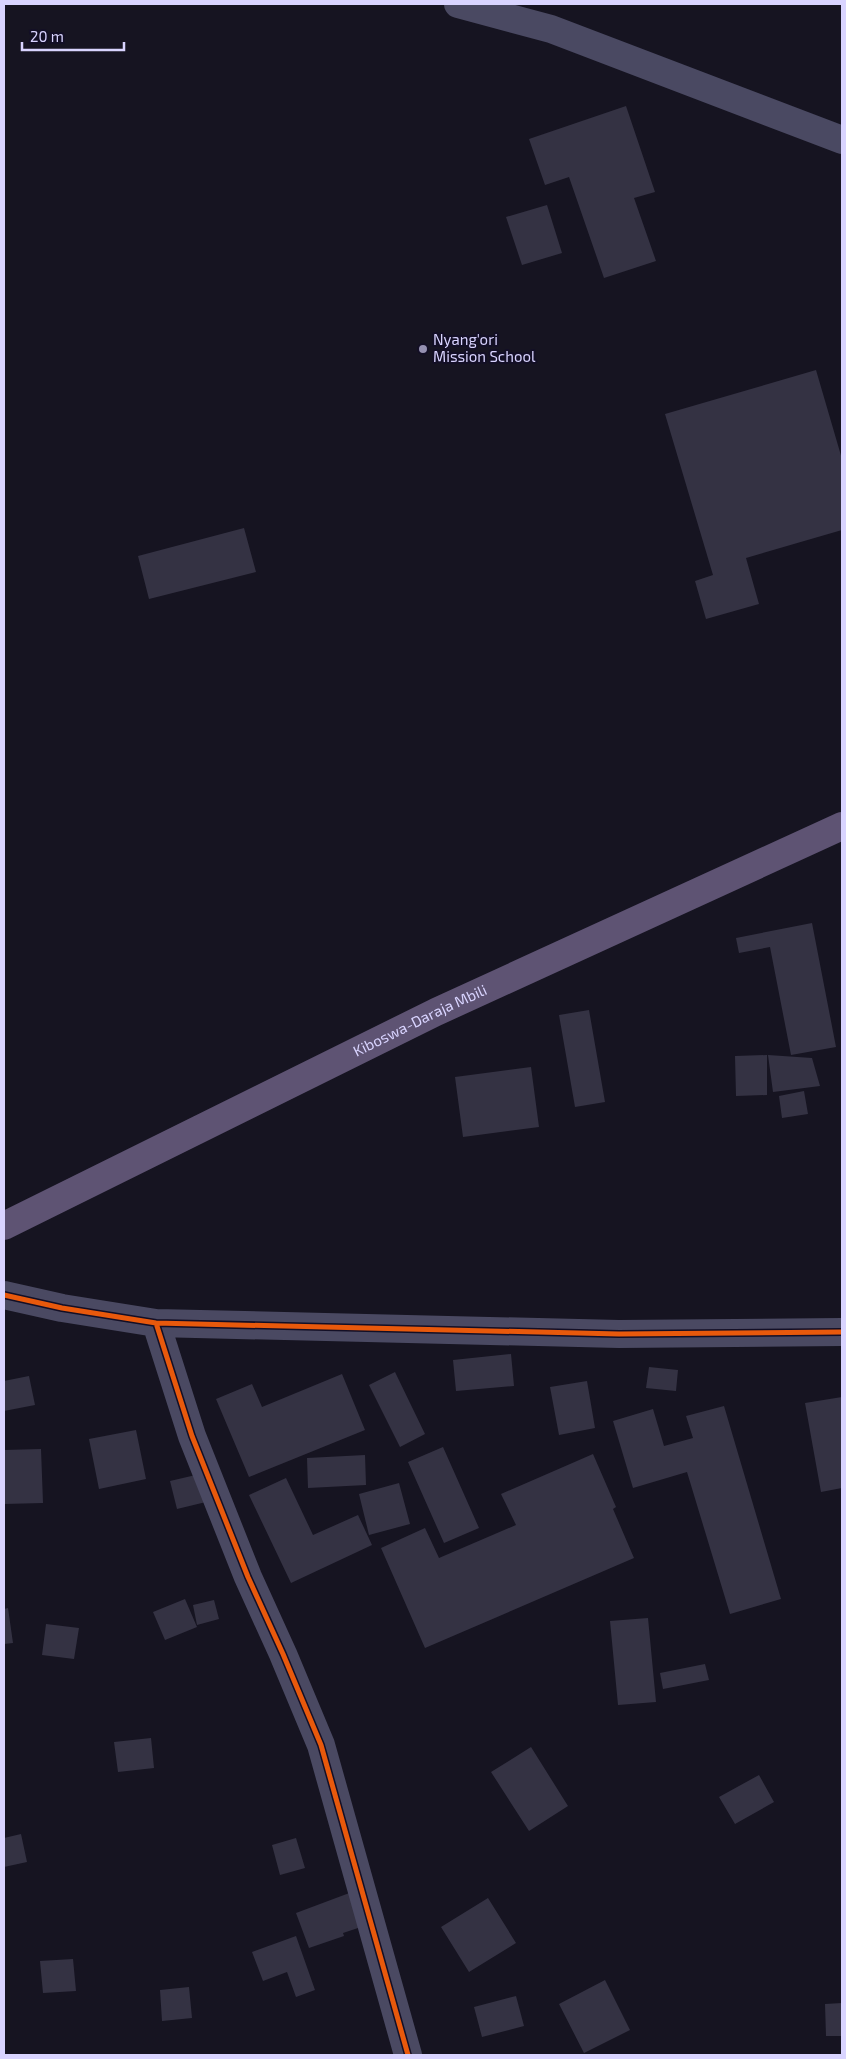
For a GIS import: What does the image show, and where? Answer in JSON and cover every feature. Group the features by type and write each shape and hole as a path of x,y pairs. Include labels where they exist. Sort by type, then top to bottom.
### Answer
{"main road":[{"name":"Kiboswa-Daraja Mbili","path":"4,1226 436,1012 842,826"}],"street":[{"path":"458,4 551,29 842,140"},
{"path":"4,1295 62,1308 156,1323 619,1334 842,1332"},
{"path":"156,1323 192,1436 248,1577 321,1745 408,2055"}],"building":[{"path":"626,106 655,192 634,198 656,261 604,278 569,177 545,185 529,139"},
{"path":"547,205 562,253 522,265 506,217"},
{"path":"816,370 842,459 842,530 746,558 759,604 706,619 695,581 713,575 665,414"},
{"path":"244,528 256,572 149,599 138,556"},
{"path":"812,923 836,1047 791,1055 770,947 739,953 736,938"},
{"path":"589,1010 605,1102 575,1107 559,1015"},
{"path":"767,1055 767,1095 736,1096 735,1056"},
{"path":"768,1055 812,1058 820,1086 773,1092"},
{"path":"531,1067 539,1127 463,1137 455,1077"},
{"path":"804,1091 808,1114 782,1118 779,1096"},
{"path":"511,1354 514,1386 456,1391 453,1360"},
{"path":"649,1367 678,1370 676,1391 646,1388"},
{"path":"395,1372 425,1434 400,1447 369,1385"},
{"path":"342,1374 365,1430 249,1477 216,1399 252,1384 262,1407"},
{"path":"29,1376 35,1405 4,1411 4,1381"},
{"path":"587,1381 595,1428 559,1435 550,1387"},
{"path":"842,1397 842,1488 821,1492 805,1403"},
{"path":"724,1406 781,1599 730,1614 687,1472 633,1488 613,1421 653,1409 664,1446 693,1438 686,1416"},
{"path":"136,1430 146,1479 99,1489 89,1439"},
{"path":"443,1447 479,1528 444,1543 408,1462"},
{"path":"41,1449 43,1503 4,1504 4,1450"},
{"path":"593,1454 616,1507 613,1509 634,1558 425,1648 381,1548 425,1528 439,1558 516,1525 501,1494"},
{"path":"365,1455 366,1485 308,1488 307,1458"},
{"path":"200,1474 206,1502 177,1509 170,1481"},
{"path":"286,1478 313,1535 358,1515 372,1545 291,1583 249,1495"},
{"path":"399,1483 410,1524 369,1535 359,1494"},
{"path":"185,1599 197,1627 165,1640 153,1612"},
{"path":"214,1600 219,1619 197,1625 193,1605"},
{"path":"8,1608 13,1643 4,1644 4,1609"},
{"path":"648,1618 656,1702 618,1705 610,1621"},
{"path":"46,1624 79,1628 74,1659 42,1655"},
{"path":"705,1664 709,1680 663,1689 660,1673"},
{"path":"151,1738 154,1768 118,1772 114,1742"},
{"path":"531,1747 568,1806 529,1831 491,1772"},
{"path":"759,1775 774,1802 735,1824 719,1797"},
{"path":"21,1834 27,1862 4,1867 4,1838"},
{"path":"296,1838 305,1868 280,1875 272,1845"},
{"path":"352,1892 364,1926 343,1933 344,1936 309,1948 296,1913"},
{"path":"488,1898 516,1943 469,1972 441,1927"},
{"path":"296,1936 315,1990 296,1997 287,1972 263,1981 252,1952"},
{"path":"73,1959 76,1991 43,1993 40,1961"},
{"path":"605,1980 630,2030 584,2053 559,2004"},
{"path":"189,1987 192,2018 162,2021 160,1990"},
{"path":"516,1996 524,2026 482,2037 474,2007"},
{"path":"842,2003 842,2036 826,2036 825,2004"}],"cycle path":[{"path":"4,1295 62,1308 156,1323 619,1334 842,1332"},
{"path":"156,1323 192,1436 248,1577 321,1745 408,2055"}],"place":[{"name":"Nyang'ori Mission School","path":"423,349"}]}
